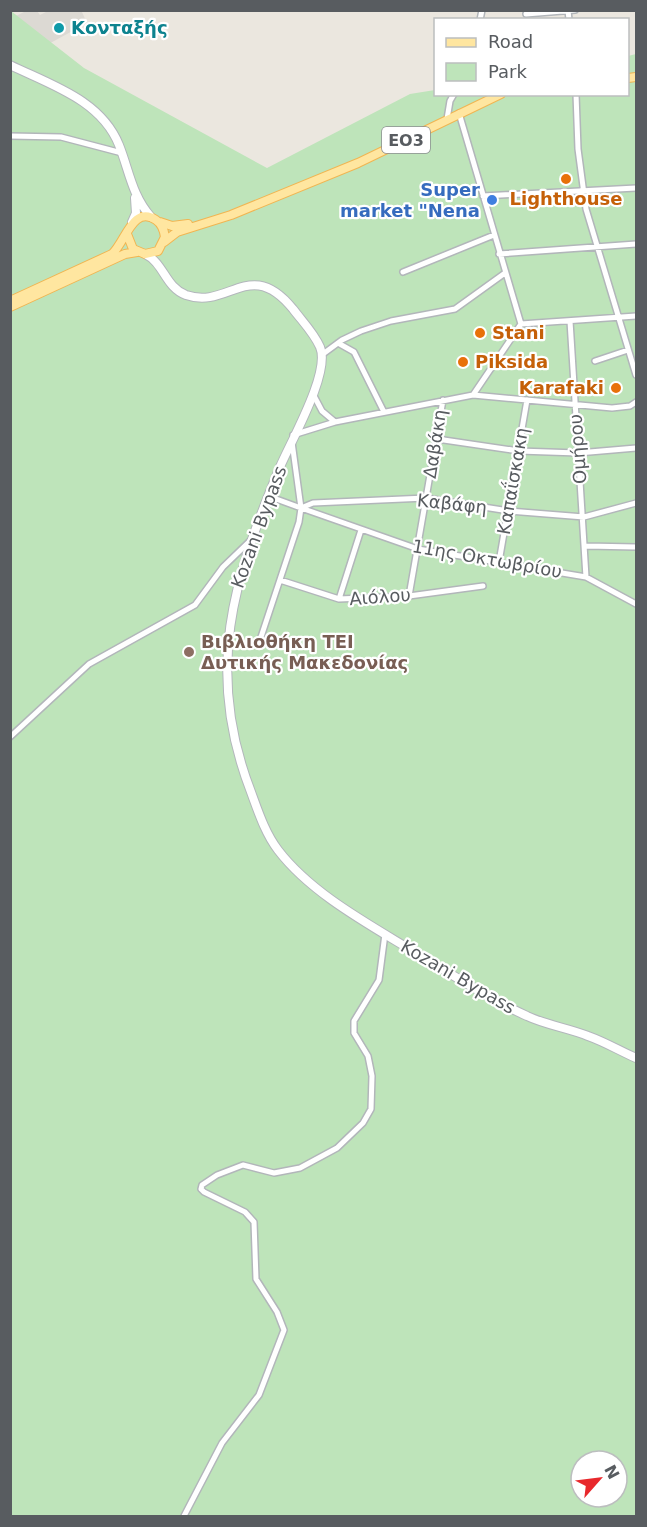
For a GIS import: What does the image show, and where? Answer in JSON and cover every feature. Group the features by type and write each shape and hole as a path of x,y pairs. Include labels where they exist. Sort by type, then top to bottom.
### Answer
{"main road":[{"path":"10,65 90,107 112,132 122,153 134,191 136,213 121,245 112,254 10,300"},
{"name":"ΕΟ3","path":"151,217 172,226 184,225 249,206 386,151 459,112 496,96"},
{"path":"134,191 151,217"},
{"name":"ΕΟ3","path":"10,307 125,254 141,253 162,245 177,232 231,215 249,206"},
{"path":"132,222 141,217 151,217"},
{"path":"159,222 165,231 161,268"},
{"path":"127,234 129,245 154,259 172,285 189,296 208,296 254,285 272,289 298,316 317,342 322,354"},
{"name":"Kozani Bypass","path":"322,354 322,373 292,437 251,540 236,589 228,637 233,725 241,766 269,836 285,858 332,898 385,934 528,1017 590,1036 636,1058"}],"street":[{"path":"525,15 575,10"},
{"path":"447,118 453,96"},
{"path":"576,96 582,191 596,247 636,375"},
{"path":"459,112 521,324"},
{"path":"10,136 61,137 122,153"},
{"path":"483,196 636,188"},
{"path":"403,272 494,234"},
{"path":"499,254 636,244"},
{"path":"322,354 338,342 391,321 455,309 505,273"},
{"path":"521,324 636,316"},
{"name":"Ομήρου","path":"570,321 586,546 586,577"},
{"path":"473,395 521,324"},
{"path":"338,342 354,352 384,412"},
{"path":"595,361 628,350"},
{"path":"313,394 322,411 335,422"},
{"path":"261,638 300,522 301,508 292,437 335,422 443,399 473,395 622,408 636,402"},
{"name":"Δαβάκη","path":"409,596 443,399"},
{"name":"Καπαΐσκακη","path":"499,562 527,400"},
{"path":"437,439 519,451 578,453 636,448"},
{"path":"268,496 301,508"},
{"name":"Καβάφη","path":"301,508 313,503 426,498 509,510 584,517 636,503"},
{"name":"11ης Οκτωβρίου","path":"301,508 418,549 586,577 636,604"},
{"path":"339,599 361,530"},
{"path":"10,737 89,664 195,604 223,567 251,540"},
{"path":"586,546 636,547"},
{"name":"Αιόλου","path":"280,580 339,599 409,596 483,586"},
{"path":"184,1516 222,1443 259,1395 284,1330 277,1312 256,1279 254,1222 245,1212 204,1192 201,1185 238,1166 274,1173 300,1168 337,1148 363,1123 371,1109 372,1076 368,1056 354,1033 354,1021 379,980 385,934"}],"shaded area":[{"path":"81,10 87,23 23,58 10,19 26,11 37,11 40,15 48,11"}],"green space":[{"path":"11,11 84,68 267,168 410,94 434,90 434,96 629,96 629,56 636,54 636,1516 11,1516"}],"place":[{"name":"Κονταξής","path":"59,28"},
{"name":"Lighthouse","path":"566,179"},
{"name":"Super market \"Nena","path":"492,200"},
{"name":"Stani","path":"480,333"},
{"name":"Piksida","path":"463,362"},
{"name":"Karafaki","path":"616,388"},
{"name":"Βιβλιοθήκη ΤΕΙ Δυτικής Μακεδονίας","path":"189,652"}]}
